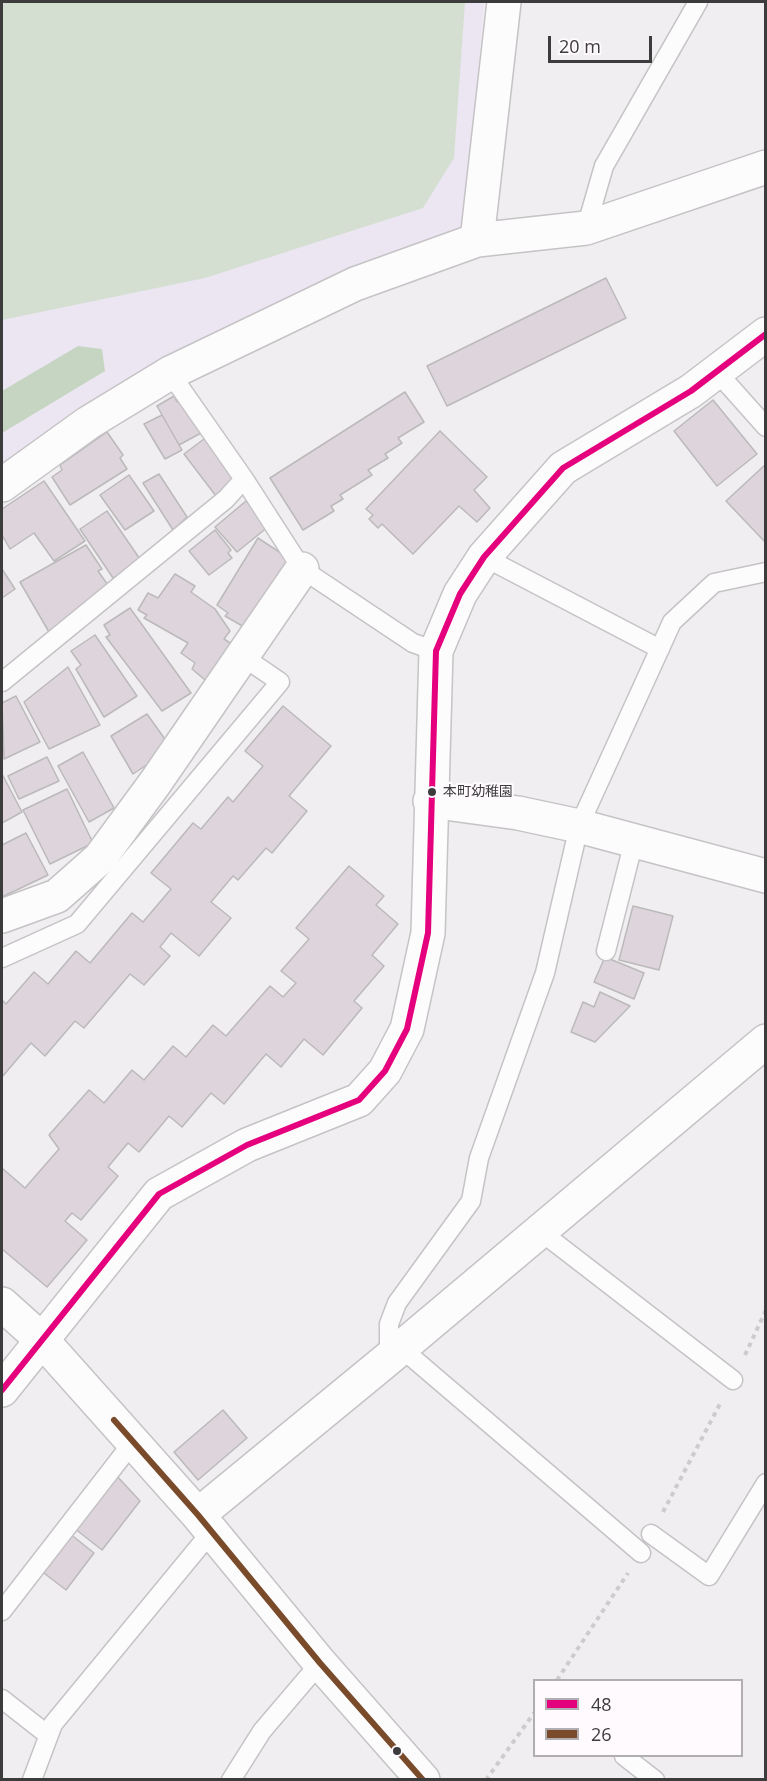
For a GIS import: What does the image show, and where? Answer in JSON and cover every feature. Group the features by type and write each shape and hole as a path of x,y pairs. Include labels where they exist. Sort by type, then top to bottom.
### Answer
{"street":[{"path":"477,240 504,2"},
{"path":"2,485 88,423 170,373 355,284 477,240 586,228 765,167"},
{"path":"2,1390 159,1194 247,1145 358,1100 385,1071 407,1029 428,933 436,651 460,594 484,557 563,468 717,372 765,334"},
{"path":"2,916 57,896 100,858 302,569"},
{"path":"430,801 518,813 579,826 765,873"},
{"path":"205,1523 395,1353 765,1041"},
{"path":"2,1304 41,1339 205,1523 320,1663 423,1779"}],"lane":[{"path":"586,228 604,166 698,2"},
{"path":"717,372 765,427"},
{"path":"170,373 244,479 302,569 413,643 436,651"},
{"path":"2,682 226,499 244,479"},
{"path":"484,557 660,650"},
{"path":"641,1553 395,1353 389,1324 397,1303 471,1201 479,1158 545,973 579,826 672,622 714,583 765,572"},
{"path":"2,958 77,924 280,682 242,656"},
{"path":"606,951 634,841"},
{"path":"540,1231 733,1380"},
{"path":"2,1611 133,1442"},
{"path":"651,1534 709,1576 765,1484"},
{"path":"32,1779 53,1724 205,1523"},
{"path":"231,1779 262,1731 320,1663"},
{"path":"2,1699 48,1735"},
{"path":"627,1757 655,1779"}],"path":[{"path":"651,1534 733,1380 765,1310"},
{"path":"558,1679 641,1553"},
{"path":"486,1779 533,1714"}],"shaded area":[{"path":"2,2 484,2 466,225 343,272 206,336 79,410 2,465"}],"green space":[{"path":"2,2 465,2 454,158 423,208 205,278 2,320"},
{"path":"78,346 102,349 105,371 2,433 2,391"}],"building":[{"path":"606,278 626,318 447,406 427,366"},
{"path":"405,392 424,422 398,438 402,443 385,454 388,458 368,470 372,475 340,495 343,499 331,506 334,511 303,530 270,478"},
{"path":"174,396 177,402 181,399 201,433 179,445 157,406"},
{"path":"713,400 757,454 717,486 674,431"},
{"path":"162,415 182,450 165,459 144,424"},
{"path":"440,431 487,477 474,490 490,508 477,522 459,506 413,554 382,524 378,528 369,519 373,515 366,509"},
{"path":"107,432 123,455 120,458 127,469 70,505 52,477 62,470 60,465"},
{"path":"208,436 238,481 216,496 184,454"},
{"path":"766,464 766,543 726,501"},
{"path":"159,474 187,517 173,530 143,483"},
{"path":"129,475 154,511 125,530 100,495"},
{"path":"44,481 85,541 54,561 34,533 10,549 2,535 2,509"},
{"path":"246,501 269,526 237,552 215,527"},
{"path":"107,511 144,565 120,581 117,576 113,578 80,529"},
{"path":"215,530 231,550 228,553 232,558 209,575 189,551"},
{"path":"258,538 293,561 251,631 225,616 228,613 217,605"},
{"path":"86,545 102,569 98,571 110,588 49,632 20,582"},
{"path":"2,569 15,589 2,598"},
{"path":"175,574 195,586 191,592 215,609 230,631 224,639 238,648 211,685 192,669 195,663 181,653 188,643 144,618 147,615 138,610 148,593 158,598"},
{"path":"130,608 191,693 162,711 106,637 110,635 104,625"},
{"path":"95,635 137,696 104,717 76,669 81,665 71,651"},
{"path":"68,667 100,725 49,749 24,702"},
{"path":"16,696 40,742 4,759 2,703"},
{"path":"283,706 331,746 289,796 307,811 272,853 266,848 238,880 233,876 211,902 231,918 199,956 171,933 160,947 170,956 144,985 130,974 84,1028 75,1021 45,1056 31,1043 2,1077 2,1000 6,1004 34,972 48,984 76,951 90,963 132,913 143,922 171,889 151,873 193,823 201,829 228,797 233,802 263,766 245,751"},
{"path":"147,714 167,742 154,760 133,774 111,736"},
{"path":"83,752 114,808 89,822 58,766"},
{"path":"47,757 59,781 19,799 8,776"},
{"path":"2,774 22,812 2,823"},
{"path":"67,789 93,843 50,864 23,810"},
{"path":"26,833 48,875 2,897 2,845"},
{"path":"349,866 384,896 376,905 398,924 372,955 384,966 354,1001 362,1008 323,1055 304,1039 281,1067 266,1054 224,1104 211,1093 182,1127 169,1116 139,1152 128,1143 108,1167 118,1176 81,1220 72,1213 65,1221 87,1240 47,1287 2,1249 2,1168 25,1188 59,1149 49,1135 89,1090 104,1103 132,1070 144,1080 173,1046 186,1057 213,1025 226,1036 270,986 283,997 296,983 281,971 309,939 296,928"},
{"path":"633,906 673,916 659,970 619,960"},
{"path":"605,957 644,973 634,999 594,982"},
{"path":"600,992 630,1006 595,1042 571,1032 583,1002 594,1007"},
{"path":"223,1410 247,1438 198,1480 174,1452"},
{"path":"115,1474 140,1501 102,1550 74,1528"},
{"path":"69,1533 94,1553 66,1590 40,1570"}],"transit line":[{"name":"48","path":"2,1390 159,1194 247,1145 359,1100 385,1071 407,1029 428,933 436,651 460,594 484,557 563,468 691,391 766,334"},
{"name":"26","path":"114,1420 198,1515 320,1663 423,1780"}],"place":[{"name":"本町幼稚園","path":"432,792"}]}
